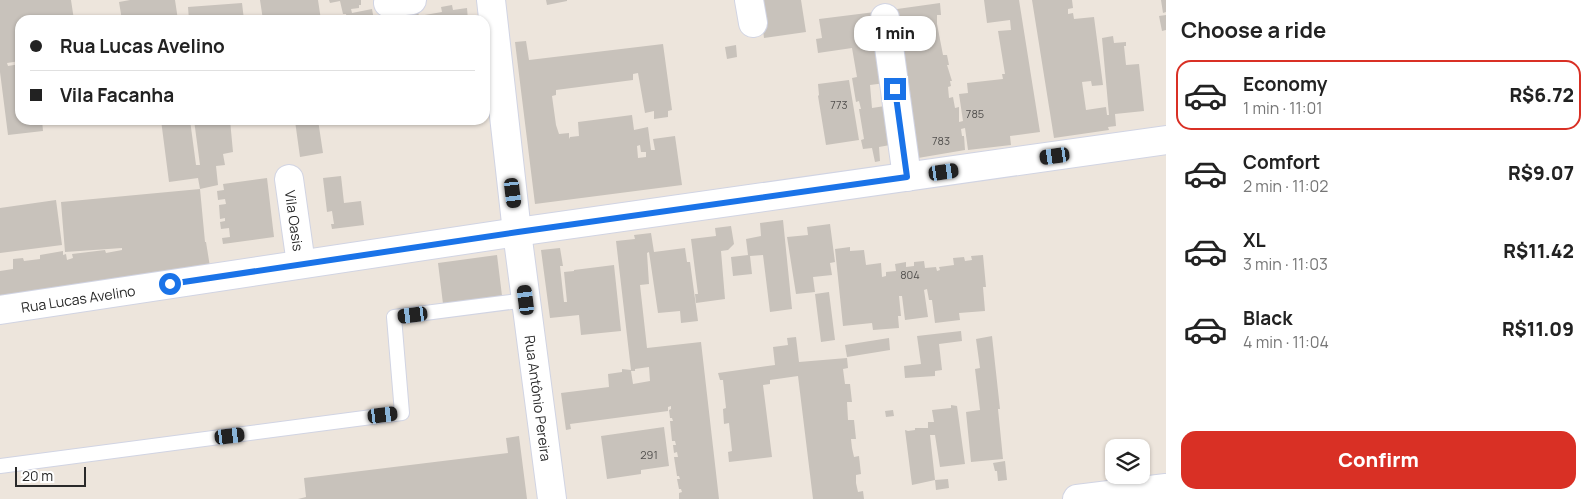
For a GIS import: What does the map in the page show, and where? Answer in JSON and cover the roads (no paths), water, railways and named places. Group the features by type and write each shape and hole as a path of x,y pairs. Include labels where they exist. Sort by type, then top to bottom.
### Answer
{"street":[{"name":"Rua Antônio Pereira","path":"492,0 526,300 552,499"},
{"path":"885,18 907,177"},
{"name":"Rua Lucas Avelino","path":"0,310 518,232 1166,140"},
{"name":"Vila Oasis","path":"289,179 301,264"},
{"path":"1077,499 1166,488"}],"lane":[{"path":"0,466 402,413 394,318 526,300"}]}
